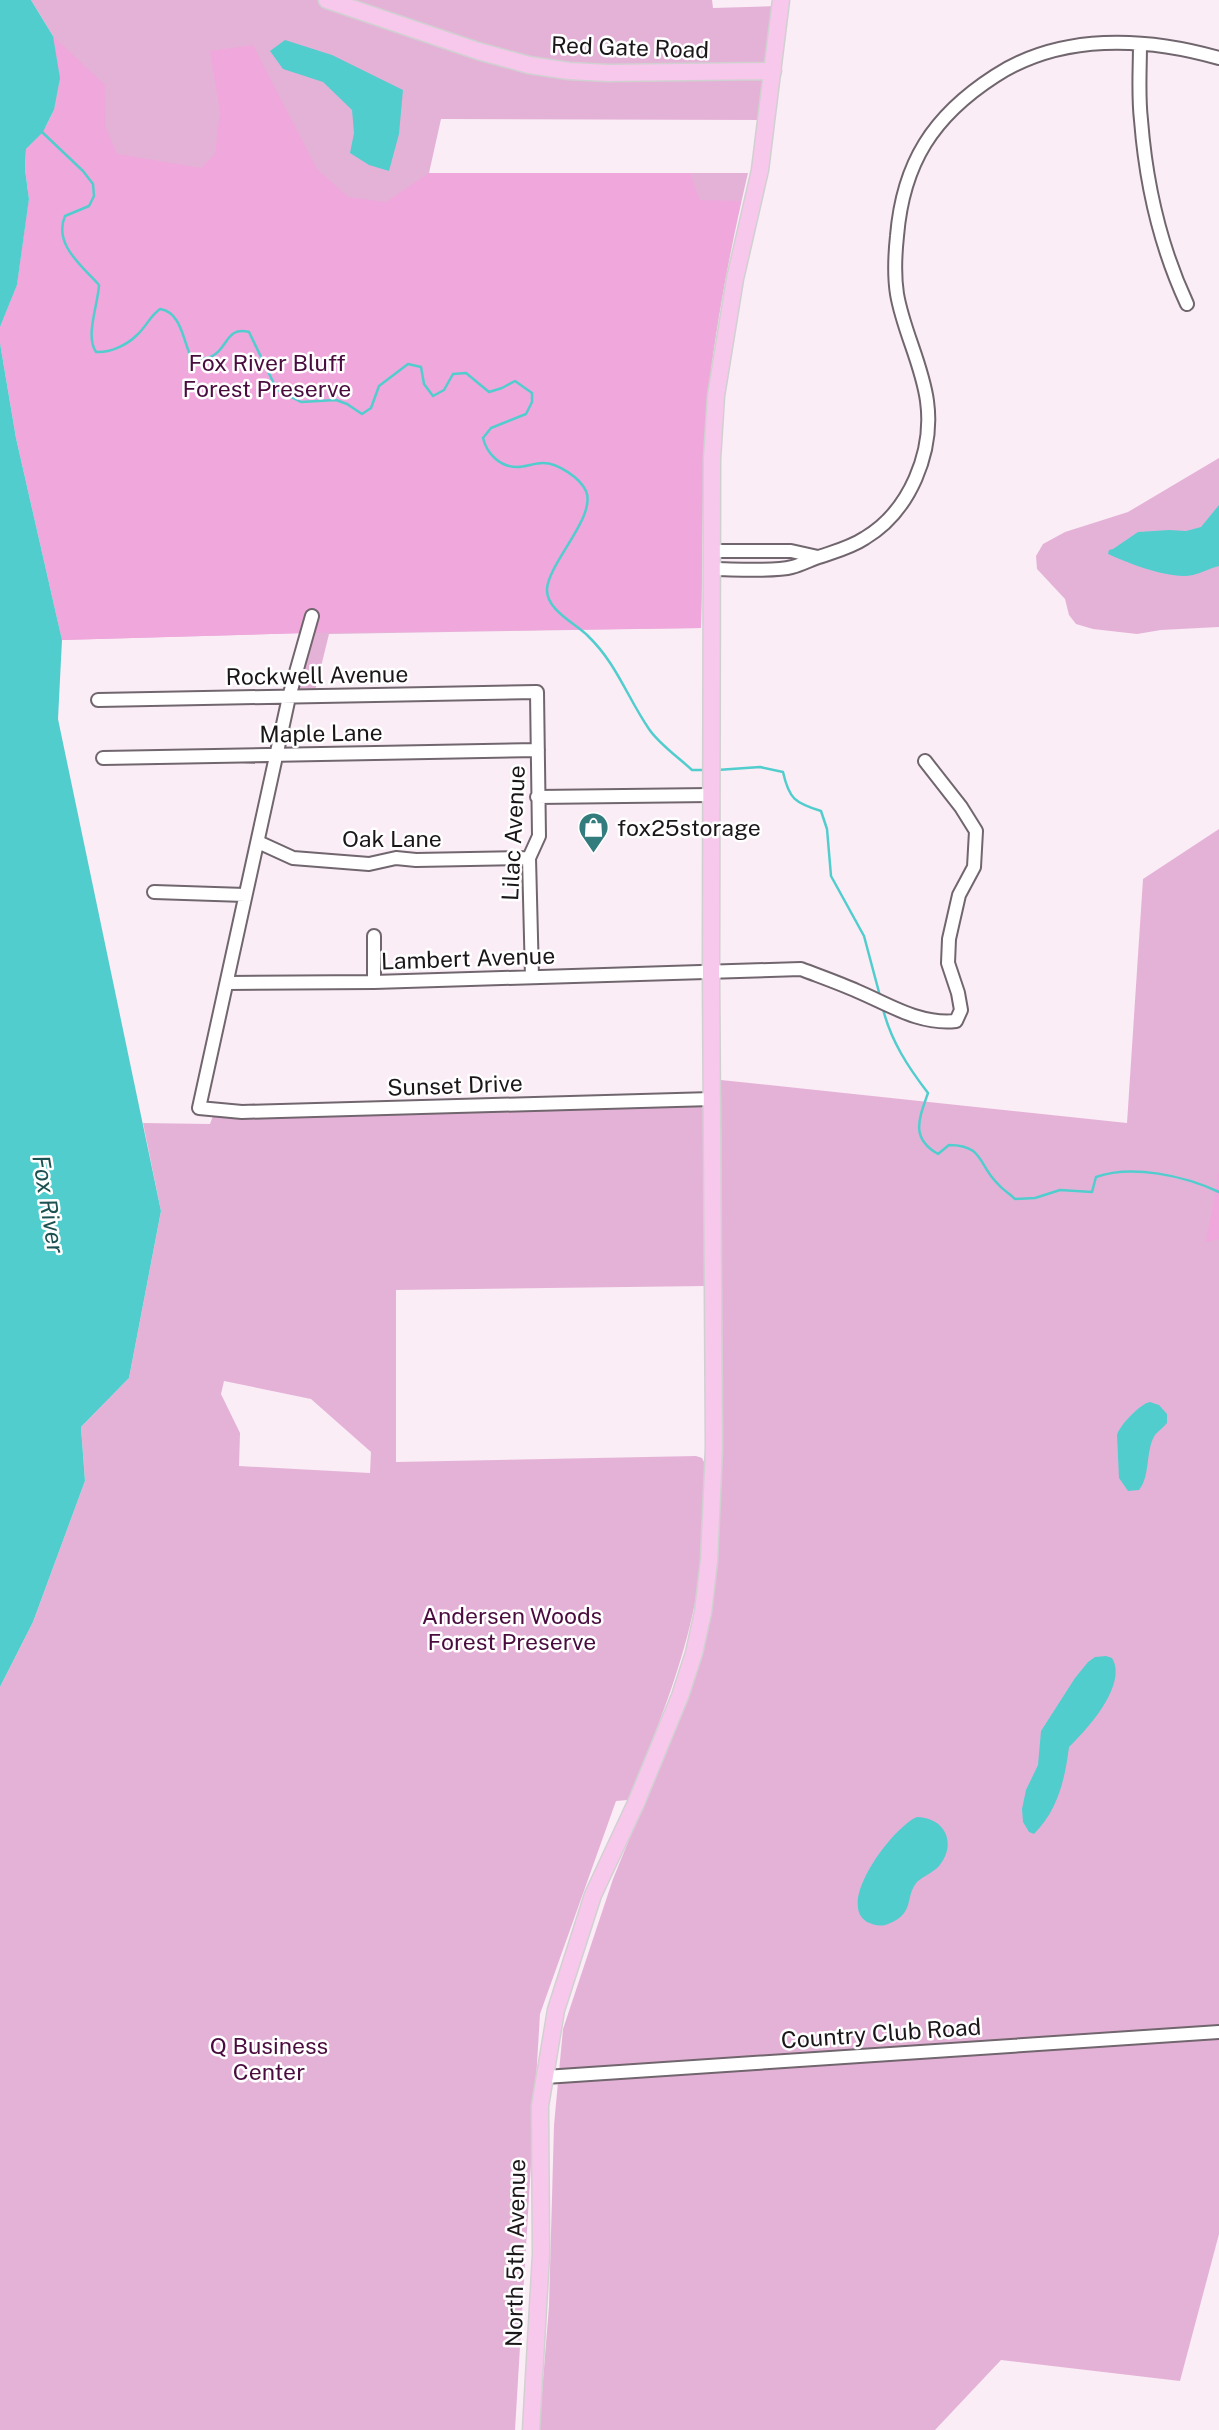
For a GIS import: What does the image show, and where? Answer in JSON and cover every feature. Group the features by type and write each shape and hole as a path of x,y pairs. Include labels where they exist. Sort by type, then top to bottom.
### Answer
{"main road":[{"name":"Red Gate Road","path":"327,0 478,51 529,65 569,71 773,71"},
{"name":"North 5th Avenue","path":"531,2430 541,2254 540,2106 556,2010 593,1895 636,1803 680,1696 694,1654 703,1612 710,1548 714,1448 712,459 716,396 735,279 760,170 781,0"}],"street":[{"path":"713,569 790,568 839,551 865,538 886,522 914,483 921,464 928,423 927,402 899,302 895,267 902,193 926,139 939,123 975,89 1019,61 1069,46 1117,42 1219,58"},
{"path":"1140,44 1140,119 1150,195 1170,267 1187,304"},
{"path":"713,551 791,551 818,557"},
{"path":"227,983 289,696 312,616"},
{"name":"Rockwell Avenue","path":"98,700 536,692"},
{"name":"Lilac Avenue","path":"532,978 530,858 539,836 536,692"},
{"name":"Maple Lane","path":"103,758 538,750"},
{"name":"Lambert Avenue","path":"227,983 374,982 801,969 915,1017 938,1023 956,1021 961,1010 948,963 949,939 959,895 974,867 976,831 925,761"},
{"path":"537,797 711,788"},
{"name":"Oak Lane","path":"258,842 293,858 369,864 396,858 530,858"},
{"path":"154,891 245,895"},
{"path":"374,936 374,982"},
{"name":"Sunset Drive","path":"227,983 200,1108 242,1112 712,1099"},
{"name":"Country Club Road","path":"545,2077 1219,2032"}],"green space":[{"name":"Fox River Bluff Forest Preserve","path":"31,0 712,0 713,8 779,6 765,120 441,119 429,173 748,173 726,275 710,378 703,471 701,628 329,634 315,691 288,691 304,633 62,640 0,343 0,327 17,285 29,199 26,149 43,132 54,110 53,36"},
{"name":"Fox River Bluff Forest Preserve","path":"53,36 105,85 106,128 117,154 201,168 215,154 220,112 210,51 253,45 317,169 348,197 386,202 429,173 690,173 700,200 741,201 718,313 706,412 701,628 305,633 62,640 16,438 0,343 0,327 17,285 29,199 25,169 26,149 48,123 58,97 58,69"},
{"path":"1219,458 1219,627 1137,634 1093,629 1076,624 1069,615 1065,599 1037,569 1036,556 1043,544 1065,532 1128,512"},
{"path":"1219,829 1219,2234 1180,2381 1001,2360 935,2430 539,2430 549,2306 554,2125 563,2029 613,1879 677,1722 714,1584 722,1475 721,1080 1127,1123 1143,879"},
{"path":"694,1104 702,1107 705,1113 707,1286 396,1290 396,1462 696,1456 702,1458 705,1464 700,1572 678,1669 628,1800 616,1801 540,2014 515,2430 0,2430 0,1687 33,1622 85,1481 81,1427 129,1378 161,1211 143,1123 210,1124 214,1113","holes":["224,1381 311,1399 371,1452 370,1473 239,1466 240,1433 221,1394"]},
{"path":"1219,1171 1219,1239 1206,1242"}],"water":[{"path":"0,0 31,0 53,36 60,78 54,110 43,132 26,149 25,169 29,199 17,285 0,327"},
{"path":"285,40 332,55 403,90 399,134 389,171 369,165 350,153 354,133 352,110 323,82 283,69 270,51"},
{"name":"Fox River","path":"0,343 16,438 62,640 58,719 161,1211 129,1378 81,1427 85,1481 33,1622 0,1687"},
{"path":"1219,505 1219,566 1193,575 1173,575 1149,570 1108,554 1109,550 1138,532 1186,531 1201,527"},
{"path":"1150,1402 1159,1405 1167,1414 1167,1423 1152,1441 1143,1484 1139,1490 1128,1491 1119,1478 1117,1435 1131,1415"},
{"path":"1095,1657 1112,1658 1116,1669 1110,1693 1095,1718 1069,1747 1062,1782 1049,1815 1034,1834 1029,1832 1023,1822 1022,1809 1026,1790 1038,1765 1041,1731 1088,1662"},
{"path":"917,1817 935,1822 946,1834 948,1841 944,1858 937,1868 917,1882 906,1910 897,1920 885,1925 867,1922 859,1912 858,1899 871,1866 895,1835"}],"waterway":[{"path":"42,132 93,184 94,196 89,206 65,216 62,226 63,236 71,254 99,285 92,329 96,352 112,350 128,342 160,309 173,315 177,321 191,357 213,356 233,334 240,331 249,332 277,390 301,402 336,400 362,414 371,408 379,386 408,364 421,367 424,384 433,396 444,390 453,374 466,373 489,392 515,381 532,393 532,402 526,414 491,428 483,438 491,454 505,465 517,467 543,463 562,468 574,476 586,491 588,501 585,513 555,566 547,589 548,597 556,610 588,636 607,658 641,717 658,740 692,770 707,770"},
{"path":"717,770 760,767 783,772 795,799 821,811 827,829 831,876 864,936 880,996"},
{"path":"883,1009 901,1053 928,1093 919,1127 923,1141 938,1154 949,1145 969,1148 975,1152 1000,1186 1015,1199 1035,1198 1060,1190 1092,1192 1096,1177 1126,1172 1175,1177 1219,1192"}],"place":[{"name":"fox25storage","path":"594,854"}],"park label":[{"name":"Andersen Woods Forest Preserve","path":"512,1628"},
{"name":"Q Business Center","path":"269,2058"}]}
